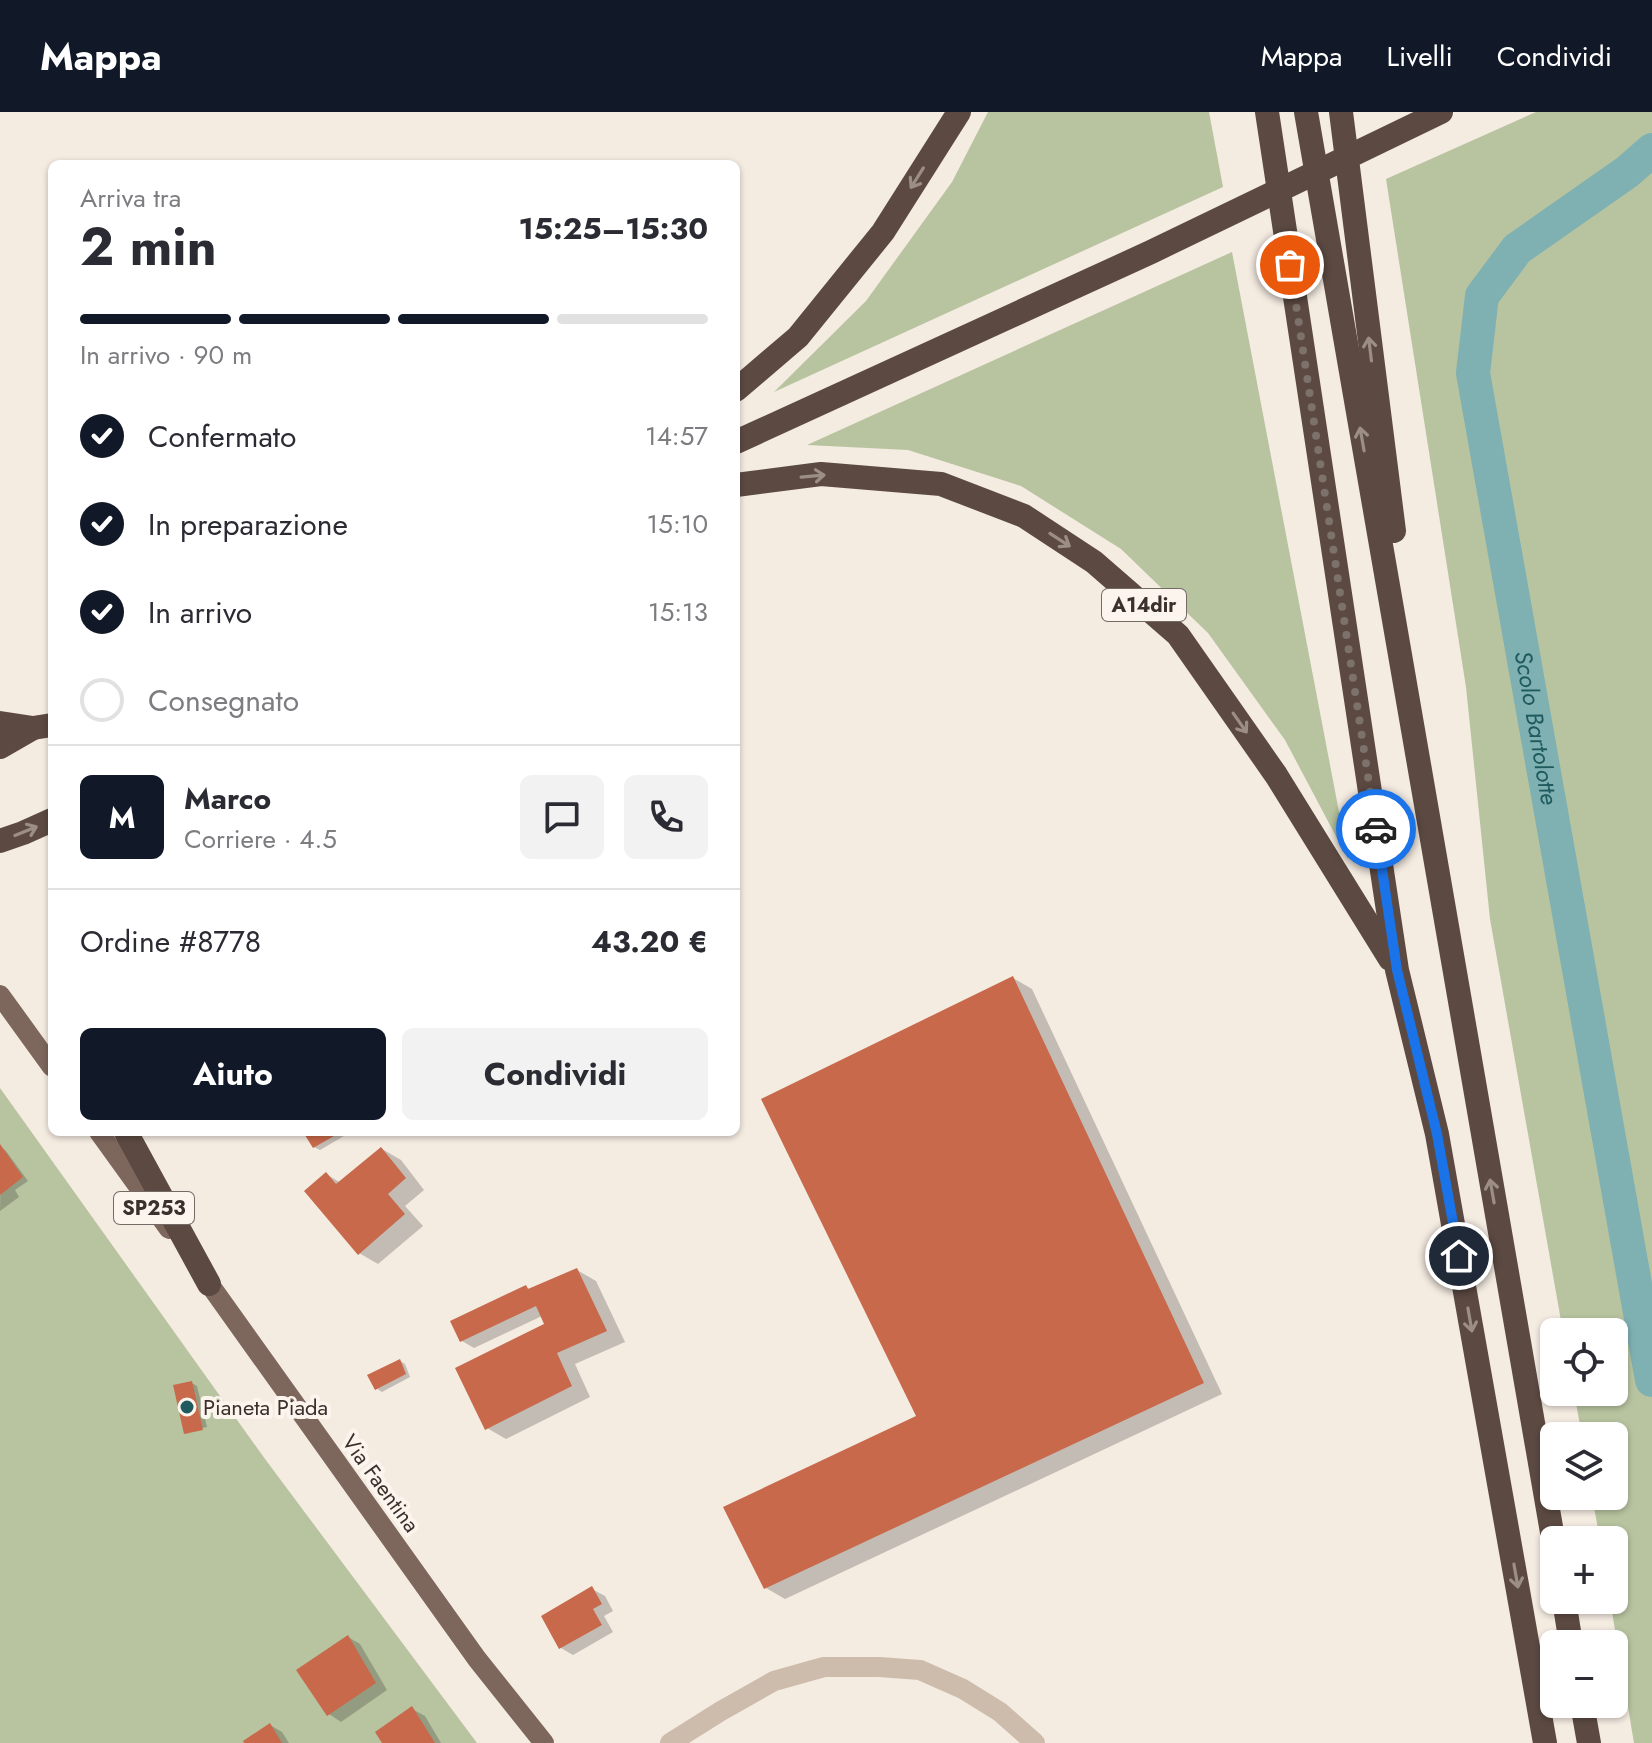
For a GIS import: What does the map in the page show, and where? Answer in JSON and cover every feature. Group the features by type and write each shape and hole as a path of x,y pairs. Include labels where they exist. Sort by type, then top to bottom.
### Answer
{"highway":[{"path":"740,387 798,337 883,232 959,112"},
{"name":"A14dir","path":"1267,112 1397,970 1437,1134 1545,1743"},
{"path":"1306,112 1551,1526"},
{"path":"1341,112 1451,954"},
{"path":"740,440 1151,252 1441,112"},
{"name":"A14dir","path":"740,484 821,474 941,484 1024,516 1094,562 1178,635 1276,775 1397,970"},
{"path":"0,723 42,726"},
{"path":"0,747 42,726"},
{"path":"0,841 48,822"},
{"path":"128,1136 209,1284"},
{"path":"1585,1718 1589,1743"}],"main road":[{"path":"0,995 48,1061"},
{"name":"Via Faentina","path":"102,1136 477,1659 544,1743"}],"street":[{"path":"670,1743 774,1681 824,1667 920,1670 963,1689 1000,1712 1035,1743"}],"green space":[{"path":"988,112 1209,112 1223,187 774,392 866,301 952,182"},
{"path":"1536,112 1652,112 1652,1743 1634,1743 1628,1707 1628,1630 1615,1630 1612,1614 1628,1614 1628,1526 1597,1526 1595,1510 1628,1510 1628,1422 1579,1422 1577,1406 1628,1406 1628,1318 1561,1318 1490,919 1466,687 1386,179"},
{"path":"1232,252 1348,859 1285,740 1208,633 1121,549 1021,486 908,450 807,445"},
{"path":"0,1088 265,1459 477,1743 0,1743"}],"building":[{"path":"1013,976 1204,1383 764,1589 723,1507 916,1416 761,1099"},
{"path":"306,1136 334,1136 313,1148"},
{"path":"0,1144 23,1177 0,1195"},
{"path":"381,1147 406,1178 388,1194 405,1214 358,1255 304,1191 326,1172 336,1184"},
{"path":"577,1268 607,1331 557,1353 572,1386 485,1430 455,1368 544,1324 536,1306 460,1342 450,1321 526,1285 528,1289"},
{"path":"400,1359 406,1374 375,1390 367,1375"},
{"path":"192,1381 203,1430 184,1434 173,1385"},
{"path":"592,1586 602,1604 593,1609 602,1625 559,1649 541,1616"},
{"path":"348,1635 376,1683 327,1716 296,1670"},
{"path":"412,1706 435,1743 382,1743 375,1732"},
{"path":"270,1723 282,1743 244,1743 243,1741"}],"waterway":[{"name":"Scolo Bartolotte","path":"1652,150 1627,172 1517,249 1482,296 1473,373 1652,1380"}],"way so far":[{"path":"1290,265 1376,829"}],"place":[{"name":"Pianeta Piada","path":"187,1407"}],"route":[{"path":"1376,829 1397,970 1437,1134 1459,1256"}]}
